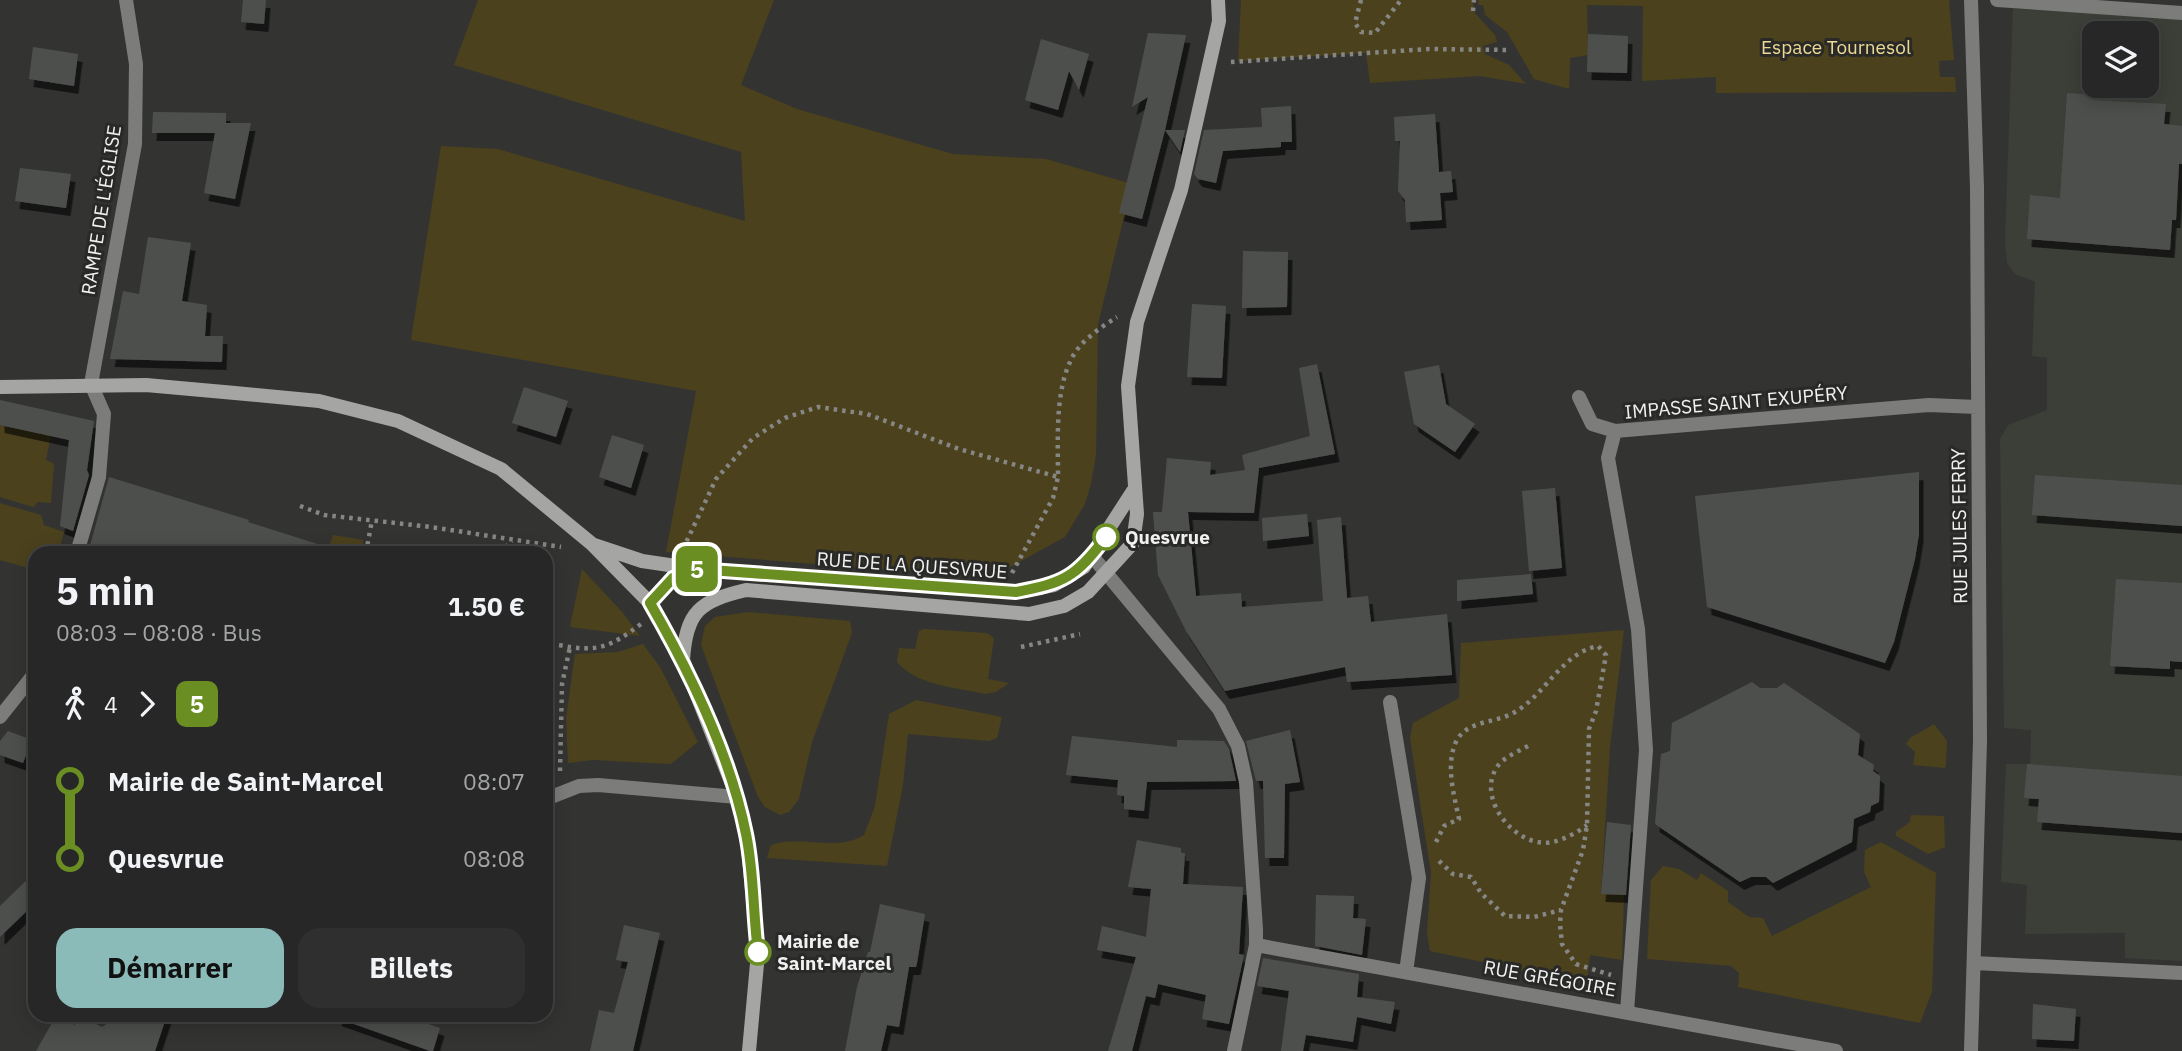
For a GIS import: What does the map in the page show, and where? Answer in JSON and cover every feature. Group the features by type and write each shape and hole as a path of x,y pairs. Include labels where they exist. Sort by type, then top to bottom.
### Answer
{"street":[{"name":"RAMPE DE L'ÉGLISE","path":"91,384 135,144 136,64 126,0"},
{"path":"1133,491 1128,386 1137,321 1181,190 1219,20 1219,0"},
{"name":"RUE JULES FERRY","path":"1971,0 1978,201 1976,407 1980,741 1971,1051"},
{"path":"1997,0 2182,13"},
{"path":"79,546 99,477 101,455 104,414 91,384"},
{"path":"0,387 146,385 319,401 398,421 501,469 592,544 653,608 683,660 737,797 747,837 758,953 749,1051"},
{"path":"1579,397 1592,424 1615,431"},
{"name":"IMPASSE SAINT EXUPÉRY","path":"1626,1012 1646,750 1638,629 1608,458 1615,431 1928,405 1976,407"},
{"name":"RUE DE LA QUESVRUE","path":"592,544 642,561 696,569 1016,592 1054,585 1084,567 1133,491"},
{"name":"RUE DE LA QUESVRUE","path":"683,660 684,636 693,613 719,597 746,590 1029,614 1064,606 1088,592 1133,544 1137,514 1133,491"},
{"path":"1092,556 1219,709 1238,746 1246,782 1256,945 1234,1051"},
{"path":"653,608 673,578 696,569"},
{"path":"0,718 28,682"},
{"path":"1390,702 1419,878 1406,972"},
{"path":"553,796 579,786 598,785 737,797"},
{"name":"RUE GRÉGOIRE","path":"1256,945 1836,1051"},
{"path":"1973,963 2182,973"}],"path":[{"path":"1361,0 1356,23 1361,32 1375,33 1401,0"},
{"path":"1473,11 1474,0"},
{"path":"1209,63 1429,49 1509,50"},
{"path":"1002,591 1054,498 1058,477 1062,387 1070,360 1085,341 1144,298"},
{"path":"675,565 716,479 752,438 785,418 818,407 867,414 959,449 1058,477"},
{"path":"300,506 324,515 563,547 578,558 592,544"},
{"path":"367,546 372,520"},
{"path":"506,546 512,540"},
{"path":"559,645 589,651 616,643 653,608"},
{"path":"1021,647 1080,634"},
{"path":"1561,910 1534,917 1505,916 1481,893 1471,877 1447,871 1435,850 1441,830 1459,819 1452,785 1451,763 1455,743 1466,729 1512,715 1536,699 1568,661 1583,649 1598,646 1606,655 1596,711 1589,729 1587,825 1583,850 1561,910 1562,944 1576,964 1628,981"},
{"path":"555,776 561,771 562,684 570,647"},
{"path":"1528,746 1498,765 1491,779 1497,810 1521,836 1535,842 1552,842 1587,825"}],"shaded area":[{"path":"2013,8 2182,19 2182,961 2125,958 2125,933 2025,934 2027,885 2001,882 2006,764 2030,764 2031,730 2004,728 2000,439 2008,425 2047,410 2047,358 2032,356 2035,282 2015,274 2007,263 2005,241"}],"green space":[{"path":"478,0 774,0 741,85 797,109 953,154 1046,159 1132,184 1098,324 1096,455 1091,484 1085,504 1065,537 990,578 666,552 696,391 411,340 441,146 498,149 745,221 741,152 454,65"},
{"path":"1241,0 1474,0 1473,11 1495,35 1497,42 1483,46 1485,54 1509,65 1526,84 1480,76 1370,83 1366,53 1238,61"},
{"name":"Espace Tournesol","path":"1478,0 1949,0 1954,60 1939,61 1940,77 1955,77 1956,92 1716,93 1716,77 1642,81 1643,6 1587,5 1588,55 1570,58 1569,89 1534,79 1507,32 1485,15 1483,5 1478,5"},
{"path":"0,425 51,436 46,460 54,464 51,503 38,502 33,507 0,497"},
{"path":"0,503 41,515 44,525 64,532 60,546 28,546 28,568 0,560"},
{"path":"333,535 363,540 363,546 329,546"},
{"path":"582,569 623,613 640,636 570,627"},
{"path":"748,612 850,621 852,633 812,742 799,799 789,812 780,815 765,807 758,797 701,645 705,626 715,617"},
{"path":"924,629 987,633 994,638 988,679 1009,683 996,692 985,694 926,681 915,676 897,662 899,648 915,649 919,631"},
{"path":"1624,630 1610,747 1601,893 1624,895 1622,960 1590,955 1587,984 1430,951 1427,932 1431,873 1410,738 1413,723 1459,698 1461,643"},
{"path":"643,644 660,667 698,742 671,764 593,760 568,763 566,718 575,654 618,652"},
{"path":"916,700 1002,717 997,738 989,741 908,734 903,785 887,866 767,858 771,845 783,842 841,843 864,835 875,806 889,714"},
{"path":"1934,724 1947,741 1945,768 1913,765 1915,752 1906,744 1910,738"},
{"path":"1911,815 1944,816 1945,847 1928,854 1896,836 1896,832 1910,822"},
{"path":"1881,842 1936,873 1932,992 1920,1023 1738,987 1739,973 1731,966 1647,959 1651,880 1663,866 1679,869 1697,880 1701,873 1728,891 1728,902 1749,917 1763,918 1772,936 1871,887 1864,872 1865,850"}],"building":[{"path":"243,0 266,0 264,24 241,22"},
{"path":"1148,33 1186,35 1142,219 1119,213 1148,97 1132,107"},
{"path":"1588,34 1628,36 1627,73 1587,72"},
{"path":"1041,39 1089,54 1079,90 1069,71 1058,110 1025,100"},
{"path":"33,47 78,54 74,86 29,79"},
{"path":"2067,93 2082,94 2082,98 2093,100 2166,104 2164,124 2182,126 2182,164 2179,164 2176,220 2172,220 2170,250 2027,239 2030,195 2060,198"},
{"path":"1291,106 1292,142 1281,142 1281,147 1223,151 1216,183 1198,179 1194,174 1204,130 1262,127 1261,108"},
{"path":"153,112 226,113 226,123 251,123 235,199 204,193 215,133 152,133"},
{"path":"1435,114 1439,172 1451,171 1453,192 1440,193 1442,220 1406,222 1405,200 1398,191 1400,141 1395,141 1394,117"},
{"path":"1165,130 1185,130 1180,152"},
{"path":"20,168 71,174 66,208 15,201"},
{"path":"148,237 191,243 182,301 207,305 205,336 223,336 222,362 110,359 123,291 139,294"},
{"path":"1243,251 1288,252 1287,307 1242,308"},
{"path":"1192,304 1226,306 1222,378 1187,377"},
{"path":"1317,364 1335,454 1259,468 1254,513 1188,512 1196,596 1241,593 1242,607 1323,601 1317,520 1341,517 1347,598 1368,596 1371,622 1447,614 1452,675 1347,682 1345,667 1225,691 1186,631 1158,575 1153,512 1162,512 1167,458 1211,462 1210,475 1245,470 1242,455 1310,436 1299,368"},
{"path":"1439,365 1446,404 1475,424 1455,452 1414,424 1404,372"},
{"path":"524,387 568,401 556,437 512,423"},
{"path":"0,400 94,421 87,470 89,475 73,531 60,526 69,440 0,425"},
{"path":"612,435 644,445 631,488 599,477"},
{"path":"1919,472 1919,534 1915,559 1894,642 1885,663 1707,607 1695,496"},
{"path":"2035,475 2182,485 2182,526 2032,515"},
{"path":"109,477 324,546 90,546"},
{"path":"1555,488 1562,568 1529,571 1522,491"},
{"path":"1307,514 1309,536 1263,541 1262,518"},
{"path":"1531,574 1533,594 1457,601 1457,580"},
{"path":"2116,579 2182,583 2182,662 2170,661 2170,669 2110,666"},
{"path":"1752,682 1760,688 1777,688 1784,683 1860,734 1858,755 1874,765 1873,771 1880,776 1879,802 1871,806 1870,812 1854,819 1852,842 1773,883 1766,877 1751,877 1740,882 1655,824 1661,754 1670,751 1672,723"},
{"path":"1290,730 1300,782 1285,784 1284,858 1265,858 1263,781 1256,781 1246,741"},
{"path":"8,731 28,738 28,750 23,763 0,755 0,741"},
{"path":"1072,736 1177,747 1177,740 1224,741 1229,749 1236,781 1147,782 1144,811 1124,809 1124,796 1117,795 1118,780 1066,775"},
{"path":"2027,764 2182,776 2182,833 2037,822 2039,799 2024,798"},
{"path":"1607,822 1631,825 1626,895 1601,894"},
{"path":"1137,840 1181,848 1181,853 1185,853 1183,884 1243,887 1239,954 1244,955 1229,1024 1202,1019 1206,995 1158,984 1155,998 1146,996 1132,1051 1108,1051 1136,957 1097,950 1102,926 1146,937 1151,889 1128,887"},
{"path":"28,879 28,910 0,937 0,906"},
{"path":"1316,895 1354,896 1353,918 1366,919 1362,955 1315,946"},
{"path":"880,904 925,914 917,963 916,967 909,967 899,1027 887,1025 881,1051 845,1051 857,987 870,952"},
{"path":"624,925 660,933 633,1051 590,1051 599,1010 614,1013 628,962 616,960"},
{"path":"1263,958 1359,974 1357,997 1395,1002 1391,1024 1357,1017 1353,1042 1306,1035 1303,1051 1281,1051 1289,991 1257,986"},
{"path":"2033,1004 2076,1009 2074,1041 2032,1039"},
{"path":"53,1022 69,1022 75,1025 77,1022 92,1022 102,1027 110,1022 165,1022 155,1051 36,1051"},
{"path":"348,1022 422,1022 440,1028 433,1051"}],"bus line":[{"name":"5","path":"758,952 747,837 737,797 683,660 650,603 673,578 696,569 1016,592 1054,585 1084,567 1106,537"}],"place":[{"name":"Quesvrue","path":"1106,537"},
{"name":"Mairie de Saint-Marcel","path":"758,952"}]}
